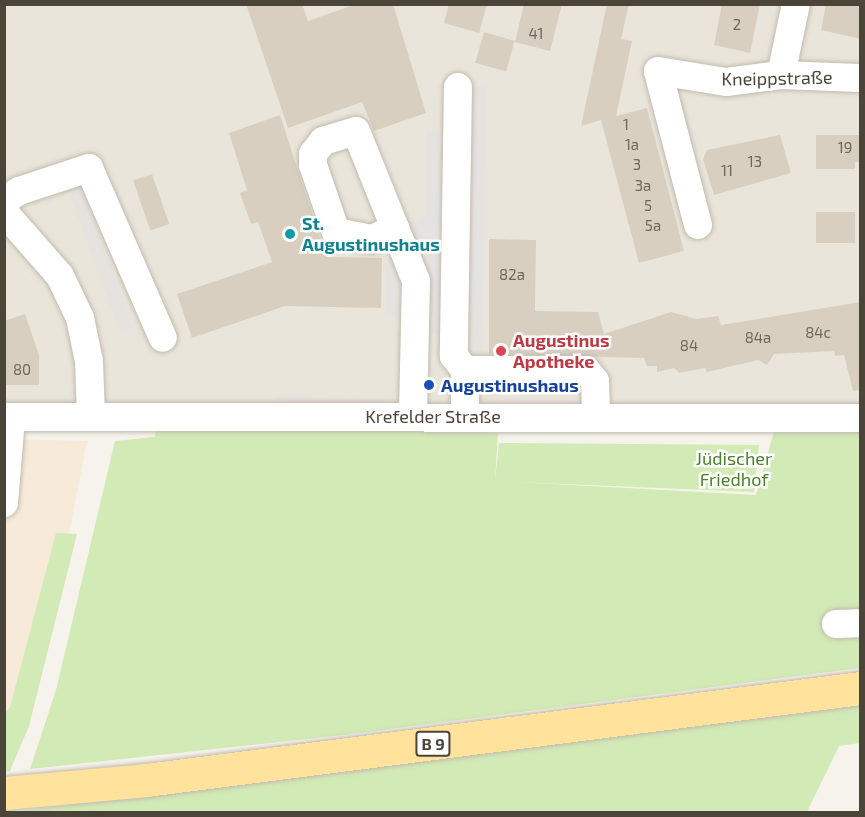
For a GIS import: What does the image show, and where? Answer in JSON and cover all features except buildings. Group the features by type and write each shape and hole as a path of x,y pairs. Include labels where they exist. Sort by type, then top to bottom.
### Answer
{"main road":[{"name":"B 9","path":"4,793 158,778 861,688"}],"street":[{"path":"781,75 796,4"},
{"name":"Kneippstraße","path":"698,225 658,71 726,82 781,75 861,78"},
{"path":"458,87 454,356 465,370 465,416"},
{"path":"4,201 19,191 89,168 163,338"},
{"path":"4,212 60,276 80,318 90,361 90,416"},
{"path":"395,228 416,281 413,416"},
{"path":"465,370 586,370 595,381 596,417"},
{"path":"4,503 8,417"},
{"name":"Krefelder Straße","path":"8,417 861,417"}],"shaded area":[{"path":"5,5 860,5 860,414 5,414"},
{"path":"446,86 486,87 482,356 442,357 440,335 402,334 403,317 385,316 387,267 409,224 426,217 426,131 445,132"},
{"path":"80,181 133,328 120,332 67,186"},
{"path":"275,397 385,399 385,407 275,405"},
{"path":"473,399 587,401 587,408 473,406"},
{"path":"5,439 87,441 69,534 56,534 10,707 5,712"}],"green space":[{"name":"Jüdischer Friedhof","path":"223,423 498,433 495,481 499,443 759,445 754,492 516,482 756,495 775,428 860,424 860,668 344,735 30,769 56,690 115,441 155,437 156,424"},
{"path":"56,533 77,534 29,726 10,771 5,772 5,712 10,707"},
{"path":"860,705 860,743 839,746 807,812 13,812"}],"place":[{"name":"St. Augustinushaus","path":"290,234"},
{"name":"Augustinus Apotheke","path":"501,351"},
{"name":"Augustinushaus","path":"429,385"}]}
